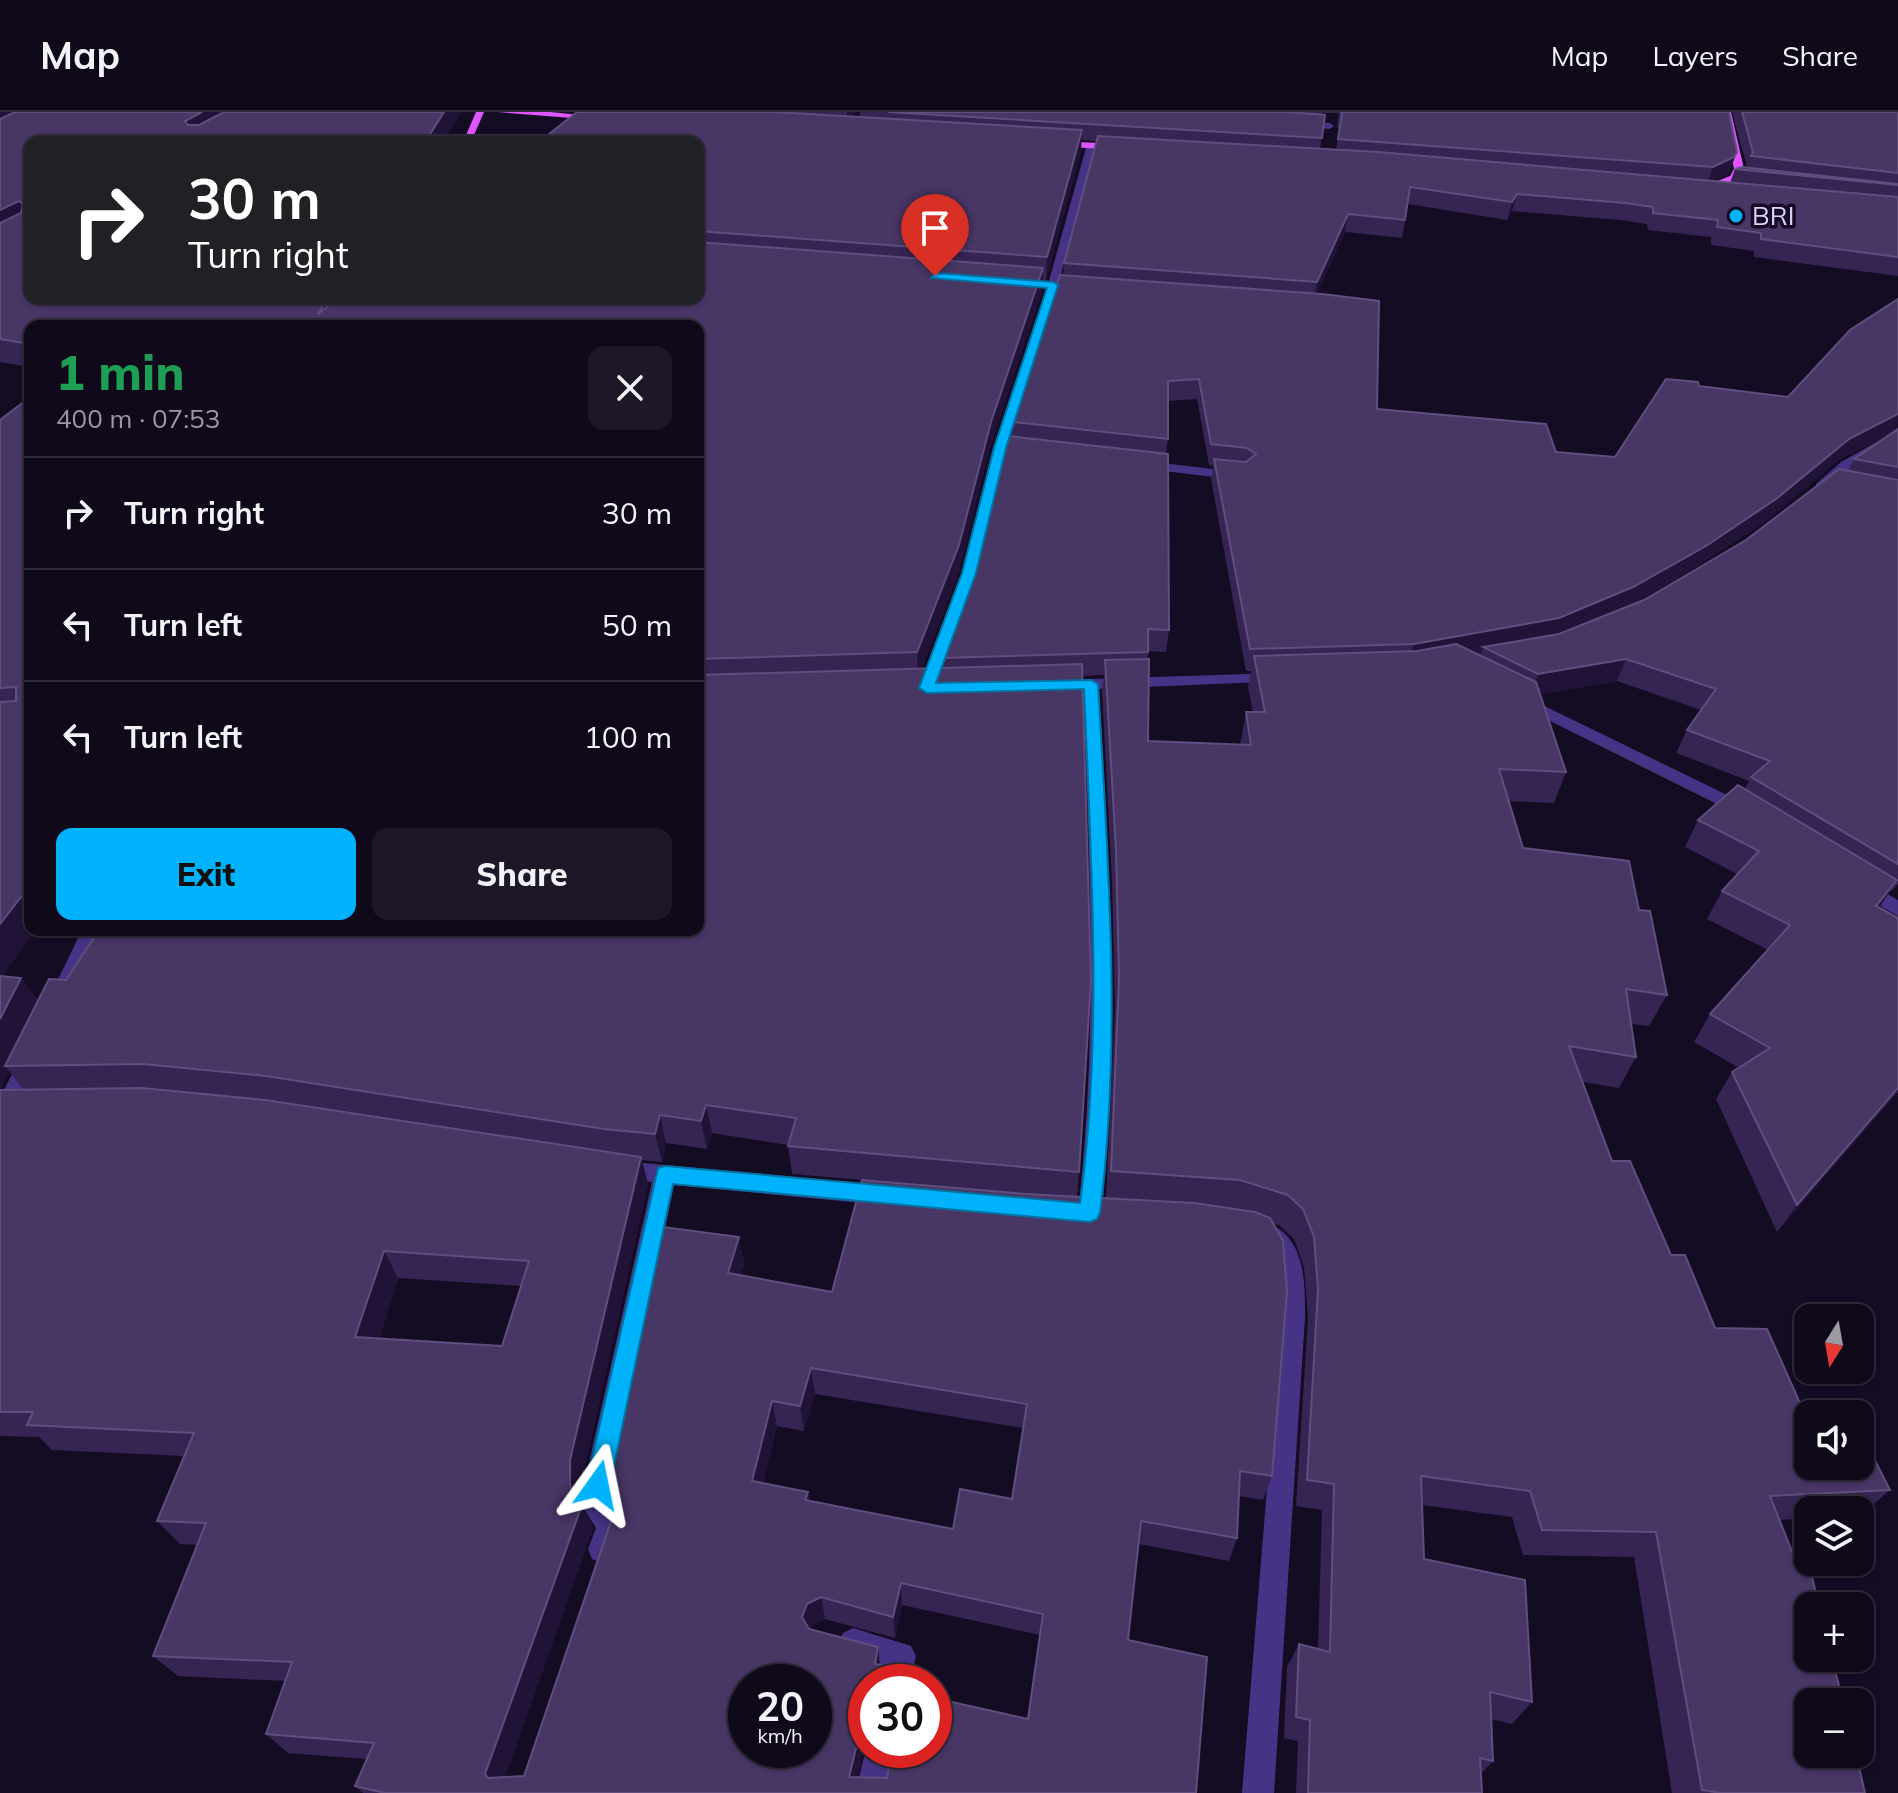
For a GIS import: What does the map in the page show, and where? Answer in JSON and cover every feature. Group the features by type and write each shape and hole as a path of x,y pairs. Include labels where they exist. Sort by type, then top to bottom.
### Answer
{"main road":[{"path":"470,136 480,112"},
{"path":"501,112 606,118"},
{"path":"1708,188 1734,178 1739,169 1727,112"},
{"path":"1045,143 1137,148"},
{"path":"1692,187 1740,191"}],"street":[{"path":"1306,112 1328,124"},
{"path":"579,125 591,117"},
{"path":"1285,123 1328,124 1340,121"},
{"path":"1328,124 1329,142"},
{"path":"927,688 969,573 1000,448 1053,285 1090,146"},
{"path":"1734,178 1749,180"},
{"path":"1007,282 1099,289"},
{"path":"1806,500 1834,484 1846,465 1898,434"},
{"path":"1000,448 1015,450"},
{"path":"1122,462 1243,476"},
{"path":"1046,685 1297,677"},
{"path":"1090,1213 1099,1142 1102,907 1091,684"},
{"path":"1503,692 1719,798 1758,822"},
{"path":"1847,877 1898,909"},
{"path":"4,1113 89,936"},
{"path":"4,1113 39,1105"},
{"path":"596,1166 913,1198"},
{"path":"596,1569 611,1524 598,1509 598,1485 665,1174"},
{"path":"1062,1211 1119,1214"},
{"path":"1246,1227 1271,1234 1282,1247 1290,1269 1293,1318 1258,1793"},
{"path":"824,1637 901,1656 899,1664"},
{"path":"871,1793 877,1768"}],"building":[{"path":"15,112 202,112 185,121 188,125 199,125 224,112 444,112 429,136 24,136 24,304 324,304 318,314 330,304 704,304 704,242 1043,268 991,422 959,545 917,652 704,659 704,320 24,320 24,343 0,339 0,223 21,213 23,204 19,201 0,210 0,119"},
{"path":"577,112 774,112 1082,130 1047,257 704,231 704,136 547,136"},
{"path":"888,112 1289,112 1325,115 1322,138"},
{"path":"1341,112 1729,112 1737,152 1734,157 1713,167 1338,139"},
{"path":"1742,112 1898,112 1898,173 1751,156 1753,152"},
{"path":"1098,136 1378,152 1898,197 1898,257 1761,239 1761,233 1717,227 1718,220 1653,213 1653,207 1517,194 1512,202 1410,187 1405,220 1348,214 1317,282 1064,263"},
{"path":"1742,167 1898,184 1898,185 1735,169"},
{"path":"1060,275 1379,301 1377,409 1546,424 1556,452 1615,457 1666,379 1788,397 1850,330 1898,299 1898,414 1849,439 1776,499 1706,546 1633,587 1559,618 1414,644 1250,649 1214,459 1246,462 1256,454 1247,448 1211,444 1199,379 1168,381 1168,439 1013,422"},
{"path":"24,402 24,893 0,924 0,702 16,701 16,687 0,688 0,420"},
{"path":"1898,429 1898,467 1854,459"},
{"path":"1008,436 1168,454 1169,630 1148,629 1148,652 941,658 979,552"},
{"path":"1839,469 1898,480 1898,864 1751,777 1770,761 1687,730 1716,689 1626,659 1538,674 1483,647 1559,634 1644,600 1746,540"},
{"path":"1456,644 1536,682 1566,772 1499,769 1523,848 1629,861 1639,910 1650,911 1667,995 1626,989 1636,1057 1569,1046 1612,1161 1630,1161 1671,1255 1685,1255 1715,1328 1767,1329 1799,1400 1794,1400 1794,1480 1874,1480 1874,1459 1890,1490 1770,1496 1794,1557 1794,1576 1812,1576 1816,1592 1794,1592 1794,1672 1836,1672 1840,1688 1794,1688 1794,1768 1859,1768 1865,1793 1720,1793 1702,1790 1656,1532 1542,1530 1530,1491 1421,1476 1424,1559 1525,1580 1532,1702 1490,1692 1493,1761 1480,1758 1482,1793 1308,1793 1310,1720 1296,1717 1299,1644 1330,1652 1334,1484 1307,1480 1318,1289 1314,1237 1303,1209 1288,1195 1240,1180 1111,1171 1119,979 1116,850 1105,660 1149,659 1148,741 1251,745 1246,712 1265,712 1254,656 1417,651"},
{"path":"1082,664 1091,981 1079,1172 788,1146 796,1118 706,1105 701,1121 660,1115 655,1134 604,1129 266,1076 143,1064 5,1066 49,979 66,980 95,936 704,936 704,675"},
{"path":"1738,785 1897,880 1876,906 1898,918 1898,1088 1797,1205 1732,1072 1770,1048 1710,1014 1790,925 1722,891 1759,851 1698,820"},
{"path":"0,976 21,978 0,1019"},
{"path":"142,1088 265,1100 641,1157 570,1460 570,1485 582,1505 485,1774 488,1778 524,1776 618,1501 605,1479 605,1461 656,1226 739,1237 728,1273 832,1292 862,1180 1026,1194 1194,1203 1255,1212 1270,1218 1283,1241 1287,1291 1272,1476 1240,1471 1237,1538 1141,1521 1128,1640 1207,1657 1196,1793 385,1793 355,1786 374,1743 266,1734 292,1662 153,1656 206,1523 157,1521 194,1433 27,1425 33,1412 0,1412 0,1090","holes":["384,1251 529,1261 502,1346 355,1337","811,1368 1027,1404 1012,1499 960,1489 953,1529 805,1500 808,1492 752,1481 772,1401 800,1406"]}],"place":[{"name":"BRI","path":"1736,216"}],"route":[{"path":"598,1485 665,1174 1090,1213 1099,1142 1102,907 1091,684 927,688 969,573 1000,448 1053,285 935,276"}]}
